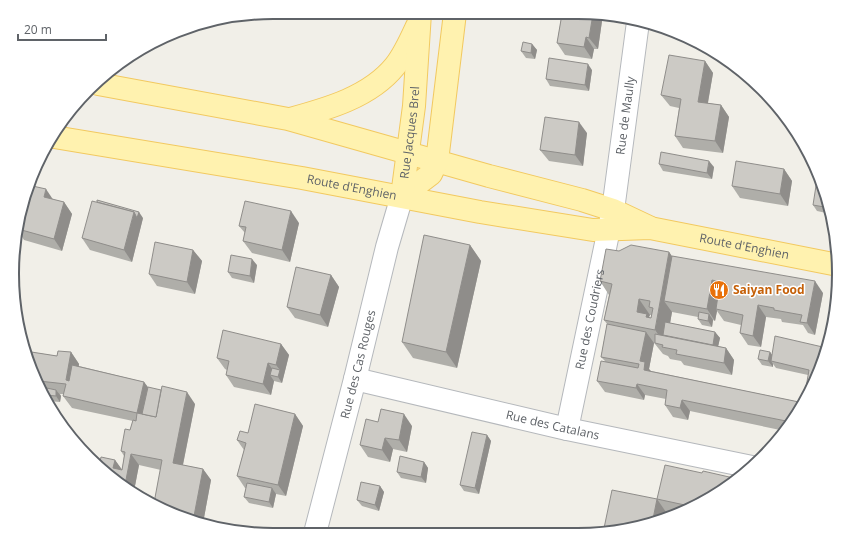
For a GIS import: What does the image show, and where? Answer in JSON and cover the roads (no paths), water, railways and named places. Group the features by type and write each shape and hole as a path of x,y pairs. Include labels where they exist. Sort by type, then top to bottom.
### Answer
{"main road":[{"path":"288,119 325,110 369,89 397,64 419,19"},
{"name":"Rue Jacques Brel","path":"402,196 409,153 418,64 420,19"},
{"name":"Rue Jacques Brel","path":"402,196 431,174 437,161 454,19"},
{"name":"Route d'Enghien","path":"103,85 288,119 437,161 611,220 831,264"},
{"name":"Route d'Enghien","path":"58,138 402,196 480,212 593,230 611,220"}],"street":[{"name":"Rue de Maully","path":"611,220 637,27"},
{"name":"Rue des Cas Rouges","path":"316,528 355,379 385,254 402,196"},
{"name":"Rue des Coudriers","path":"567,428 611,220"},
{"name":"Rue des Catalans","path":"355,379 567,428 744,465"}],"place":[{"name":"Saiyan Food","path":"719,290"}]}
